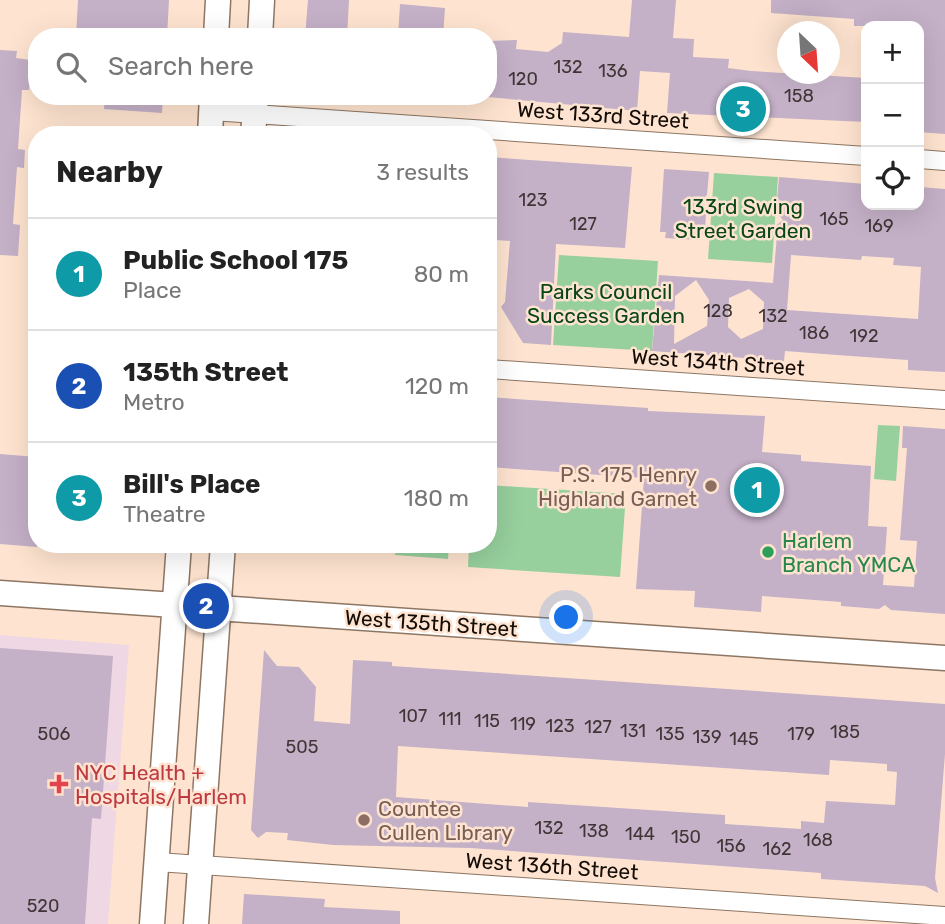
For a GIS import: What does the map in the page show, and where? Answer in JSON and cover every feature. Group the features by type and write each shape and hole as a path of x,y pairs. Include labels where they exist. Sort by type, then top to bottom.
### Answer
{"street":[{"path":"216,28 218,0"},
{"path":"260,28 262,0"},
{"name":"West 133rd Street","path":"211,114 418,126"},
{"name":"West 133rd Street","path":"497,131 861,156"},
{"path":"924,159 945,161"},
{"name":"West 134th Street","path":"497,370 945,400"},
{"path":"152,924 178,553"},
{"path":"196,924 222,553"},
{"name":"West 135th Street","path":"0,593 945,658"},
{"name":"West 136th Street","path":"157,862 945,916"}],"shaded area":[{"name":"NYC Health + Hospitals/Harlem","path":"0,635 129,645 108,924 0,924"}],"green space":[{"name":"133rd Swing Street Garden","path":"714,173 778,177 772,263 708,259"},
{"name":"Parks Council Success Garden","path":"559,255 658,261 652,351 553,345"},
{"path":"878,425 900,426 896,481 874,479"},
{"path":"497,486 626,494 620,577 468,567 469,553 497,553"},
{"path":"395,553 448,553 448,559"}],"building":[{"path":"78,0 169,0 167,28 76,28"},
{"path":"308,0 349,0 347,28 306,28"},
{"path":"632,0 676,0 673,38 694,39 693,57 729,59 728,68 777,73 777,84 840,84 840,76 861,78 861,122 667,113 670,73 640,71 637,111 497,98 497,41 517,40 516,49 548,52 562,43 563,32 629,37"},
{"path":"771,0 945,0 945,134 924,132 924,21 861,21 861,26 854,26 854,19 771,13"},
{"path":"400,4 445,8 444,28 399,28"},
{"path":"0,50 17,51 16,58 28,60 28,90 22,90 18,149 25,150 24,168 17,167 13,224 20,225 18,256 0,255"},
{"path":"104,105 162,105 162,113 104,109"},
{"path":"497,158 632,167 625,248 556,244 551,345 523,343 501,307 505,302 510,241 497,240"},
{"path":"664,169 709,172 707,195 699,202 706,211 705,235 699,235 698,240 665,238 666,232 660,232"},
{"path":"779,177 861,184 861,210 924,210 924,187 945,189 945,372 908,370 908,360 785,351 784,361 652,351 659,275 773,283 777,235 770,230 783,220 776,212","holes":["791,255 861,260 862,256 894,258 893,265 921,267 918,319 787,310","696,280 709,300 707,326 674,344 675,296","749,289 764,302 763,329 741,339 728,327 729,298"]},
{"path":"497,398 648,408 648,411 765,416 762,452 801,455 801,461 871,466 868,526 887,527 883,585 914,587 917,541 900,540 907,448 902,448 903,426 945,429 945,614 891,610 885,605 879,609 841,606 841,602 762,596 761,612 694,607 695,591 636,589 644,478 497,468"},
{"path":"0,454 28,456 28,546 0,544"},
{"name":"NYC Health + Hospitals/Harlem","path":"0,648 113,656 101,819 92,818 85,924 0,924"},
{"path":"264,650 277,666 299,667 316,687 314,721 350,724 353,660 392,662 392,666 945,704 945,754 935,878 938,893 925,886 821,879 821,873 470,848 333,845 287,840 288,833 266,832 258,838 251,830","holes":["398,746 829,775 830,760 887,764 887,771 897,772 895,805 826,801 824,823 801,821 801,829 725,824 725,815 528,802 528,807 396,797"]},
{"path":"244,894 325,899 324,907 400,911 400,924 242,924"}],"place":[{"name":"Bill's Place","path":"743,109"},
{"name":"P.S. 175 Henry Highland Garnet","path":"711,486"},
{"name":"Public School 175","path":"757,490"},
{"name":"Harlem Branch YMCA","path":"768,552"},
{"name":"135th Street","path":"206,606"},
{"name":"NYC Health + Hospitals/Harlem","path":"59,784"},
{"name":"Countee Cullen Library","path":"364,820"}]}
